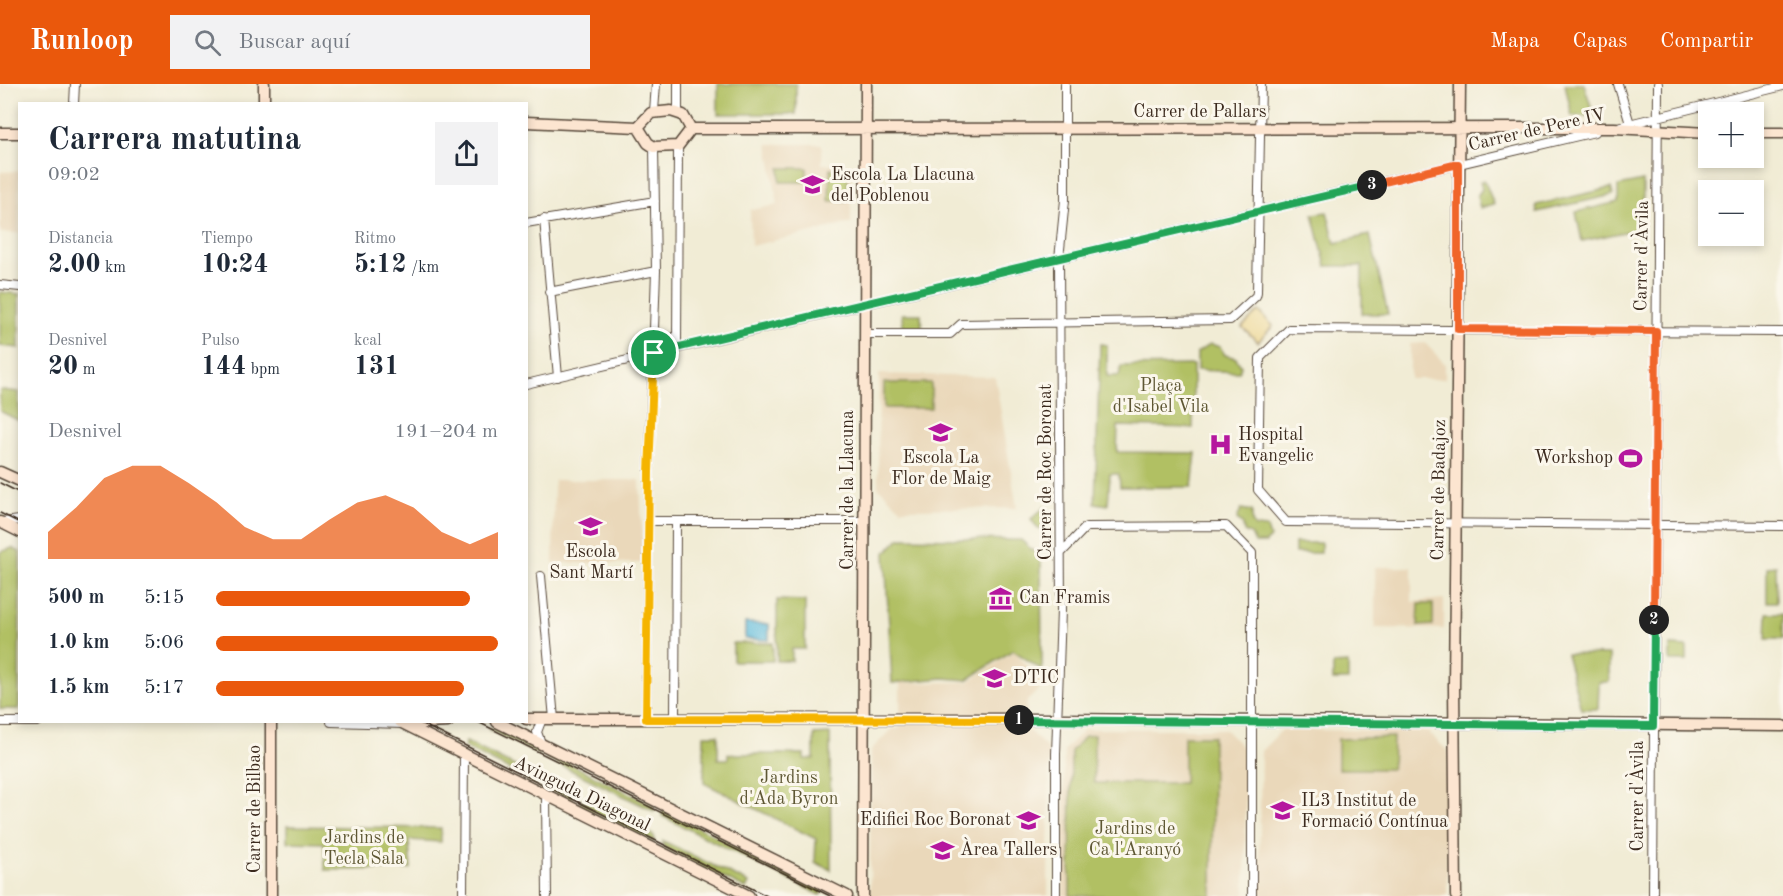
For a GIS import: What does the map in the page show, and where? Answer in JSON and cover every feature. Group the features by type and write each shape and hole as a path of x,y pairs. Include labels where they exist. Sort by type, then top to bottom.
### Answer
{"street":[{"path":"74,102 75,84"},
{"path":"264,84 264,102"},
{"path":"528,122 638,127 654,111 656,84"},
{"path":"678,84 678,112"},
{"name":"Carrer de la Llacuna","path":"863,896 866,84"},
{"name":"Carrer de Roc Boronat","path":"1056,896 1056,754 1059,719 1061,553 1059,259 1065,200 1065,84"},
{"path":"866,334 950,334 961,324 1050,323 1061,320 1230,320 1256,296 1261,84"},
{"name":"Carrer de Badajoz","path":"1456,896 1454,723 1460,84"},
{"path":"1618,84 1630,126"},
{"name":"Carrer d'Àvila","path":"1653,896 1658,84"},
{"name":"Carrer de Pere IV","path":"1630,126 1659,116 1783,86"},
{"path":"654,111 678,112 686,119 691,129 678,146 677,347"},
{"name":"Carrer de Pallars","path":"691,129 1460,129 1630,126 1698,132"},
{"path":"638,127 644,139 654,147 678,146"},
{"name":"Carrer de Pere IV","path":"528,384 1614,128"},
{"path":"0,133 18,133"},
{"path":"1764,133 1783,134"},
{"path":"646,719 656,271 654,147"},
{"path":"528,223 655,201"},
{"path":"544,219 558,377"},
{"path":"549,292 656,271"},
{"path":"0,285 18,287"},
{"path":"1783,332 1289,329 1260,358 1259,494 1286,522 1783,526"},
{"path":"0,472 18,481"},
{"path":"0,522 18,520"},
{"path":"650,521 864,521"},
{"path":"675,719 676,521"},
{"path":"0,522 18,531"},
{"path":"1061,553 1086,527 1226,526 1252,553 1251,721 1254,736 1252,896"},
{"path":"541,576 554,719"},
{"path":"528,719 862,721 1059,719 1783,726"},
{"name":"Avinguda Diagonal","path":"540,743 537,732 542,719"},
{"path":"0,722 18,722"},
{"name":"Carrer de Bilbao","path":"271,723 272,896"},
{"name":"Avinguda Diagonal","path":"403,723 749,896"},
{"name":"Avinguda Diagonal","path":"499,723 847,896"},
{"path":"463,896 465,753"},
{"path":"546,796 547,896"}],"shaded area":[{"name":"Escola La Llacuna del Poblenou","path":"768,144 822,144 822,164 851,165 851,223 751,246 750,210 778,205"},
{"path":"18,171 18,233 0,233 0,172"},
{"path":"1425,343 1445,364 1445,379 1410,379 1410,344"},
{"name":"Escola La Flor de Maig","path":"879,374 995,377 1017,508 901,509 878,487"},
{"name":"Escola Sant Martí","path":"554,480 640,480 643,563 553,563"},
{"path":"1375,567 1412,567 1412,602 1444,599 1444,629 1375,628"},
{"path":"1015,651 1043,686 1027,701 1026,728 1049,750 1048,896 870,896 871,750 892,729 900,728 900,683 968,682"},
{"name":"Jardins de Ca l'Aranyó","path":"1085,729 1225,729 1246,751 1245,896 1063,896 1064,750"},
{"path":"1282,730 1427,731 1449,752 1447,893 1445,896 1264,896 1259,891 1261,751"}],"green space":[{"path":"718,84 796,84 796,114 718,114"},
{"path":"1565,84 1584,84 1594,116 1572,116"},
{"path":"780,168 807,168 807,182 780,182"},
{"path":"830,169 848,169 848,201 829,201"},
{"path":"1484,180 1494,204 1480,208 1477,196 1482,189 1480,182"},
{"path":"1643,181 1643,228 1582,241 1576,212 1618,202 1618,186"},
{"path":"1611,188 1613,195 1537,212 1536,205"},
{"path":"1327,212 1335,243 1370,235 1388,314 1362,314 1362,266 1326,266 1313,214"},
{"path":"0,292 18,294 18,348 0,346"},
{"path":"902,314 921,314 922,330 903,330"},
{"name":"Plaça d'Isabel Vila","path":"1100,344 1107,345 1107,376 1119,376 1121,366 1193,365 1193,428 1118,426 1117,452 1196,453 1192,487 1120,487 1119,474 1110,474 1108,505 1095,503"},
{"path":"1210,344 1220,347 1225,355 1236,358 1241,366 1239,372 1197,370 1197,353"},
{"path":"884,383 931,383 931,408 884,408"},
{"path":"0,390 18,392 18,420 0,411"},
{"path":"1045,507 1050,511 1049,523 1044,529 1038,529 1031,519"},
{"path":"1241,509 1252,511 1252,522 1255,527 1267,528 1270,537 1266,543 1255,543 1251,534 1244,532 1243,525 1237,519"},
{"path":"900,538 1021,540 1041,558 1042,670 1013,650 967,680 943,678 892,683 885,553"},
{"path":"1295,543 1321,543 1321,553 1295,553"},
{"path":"12,548 18,551 18,709 0,709 0,552"},
{"path":"1776,566 1777,602 1767,602 1767,567"},
{"path":"777,600 805,601 805,649 792,649 792,661 777,661"},
{"path":"1419,604 1433,604 1433,625 1418,626"},
{"path":"1767,613 1783,613 1783,639 1766,639"},
{"path":"733,643 773,643 773,661 733,661"},
{"path":"1670,646 1687,647 1687,661 1670,661"},
{"path":"1566,654 1609,655 1609,682 1599,682 1598,709 1581,709"},
{"path":"1348,663 1348,680 1333,680 1333,664"},
{"path":"488,729 500,729 541,750 539,755"},
{"name":"Jardins d'Ada Byron","path":"830,734 831,870 815,862 816,839 704,783 704,735 718,735 718,759 728,759 728,754 804,754 804,759 814,759 814,735"},
{"name":"Jardins de Ca l'Aranyó","path":"1094,735 1094,783 1184,783 1184,736 1213,736 1212,896 1070,896 1071,751 1085,736"},
{"path":"1393,737 1392,769 1338,769 1338,739"},
{"path":"466,742 573,795 571,801 464,747"},
{"path":"549,753 654,806 654,811 546,758"},
{"path":"581,799 654,836 654,842 579,805"},
{"path":"663,810 823,890 820,895 662,816"},
{"name":"Jardins de Tecla Sala","path":"287,826 441,828 441,842 409,840 411,869 325,870 324,843 287,842"},
{"path":"663,841 749,883 746,889 663,847"}],"sand":[{"path":"1259,311 1273,326 1258,342 1242,327"}],"water":[{"path":"745,623 769,624 769,640 745,639"}],"tram line":[{"path":"0,483 18,492"},
{"path":"0,513 18,522"},
{"path":"420,723 767,896"},
{"path":"480,723 830,896"}],"place":[{"name":"Escola La Llacuna del Poblenou","path":"813,185"},
{"name":"Escola La Flor de Maig","path":"941,432"},
{"name":"Hospital Evangelic","path":"1220,445"},
{"name":"Workshop","path":"1631,458"},
{"name":"Escola Sant Martí","path":"591,526"},
{"name":"Can Framis","path":"1001,598"},
{"name":"DTIC","path":"995,678"},
{"name":"IL3 Institut de Formació Contínua","path":"1283,811"},
{"name":"Edifici Roc Boronat","path":"1029,820"},
{"name":"Àrea Tallers","path":"942,850"}],"route":[{"path":"1458,164 1458,329 1656,331 1653,726 1059,719 862,721 646,719 649,472 654,353 1458,164"}]}
